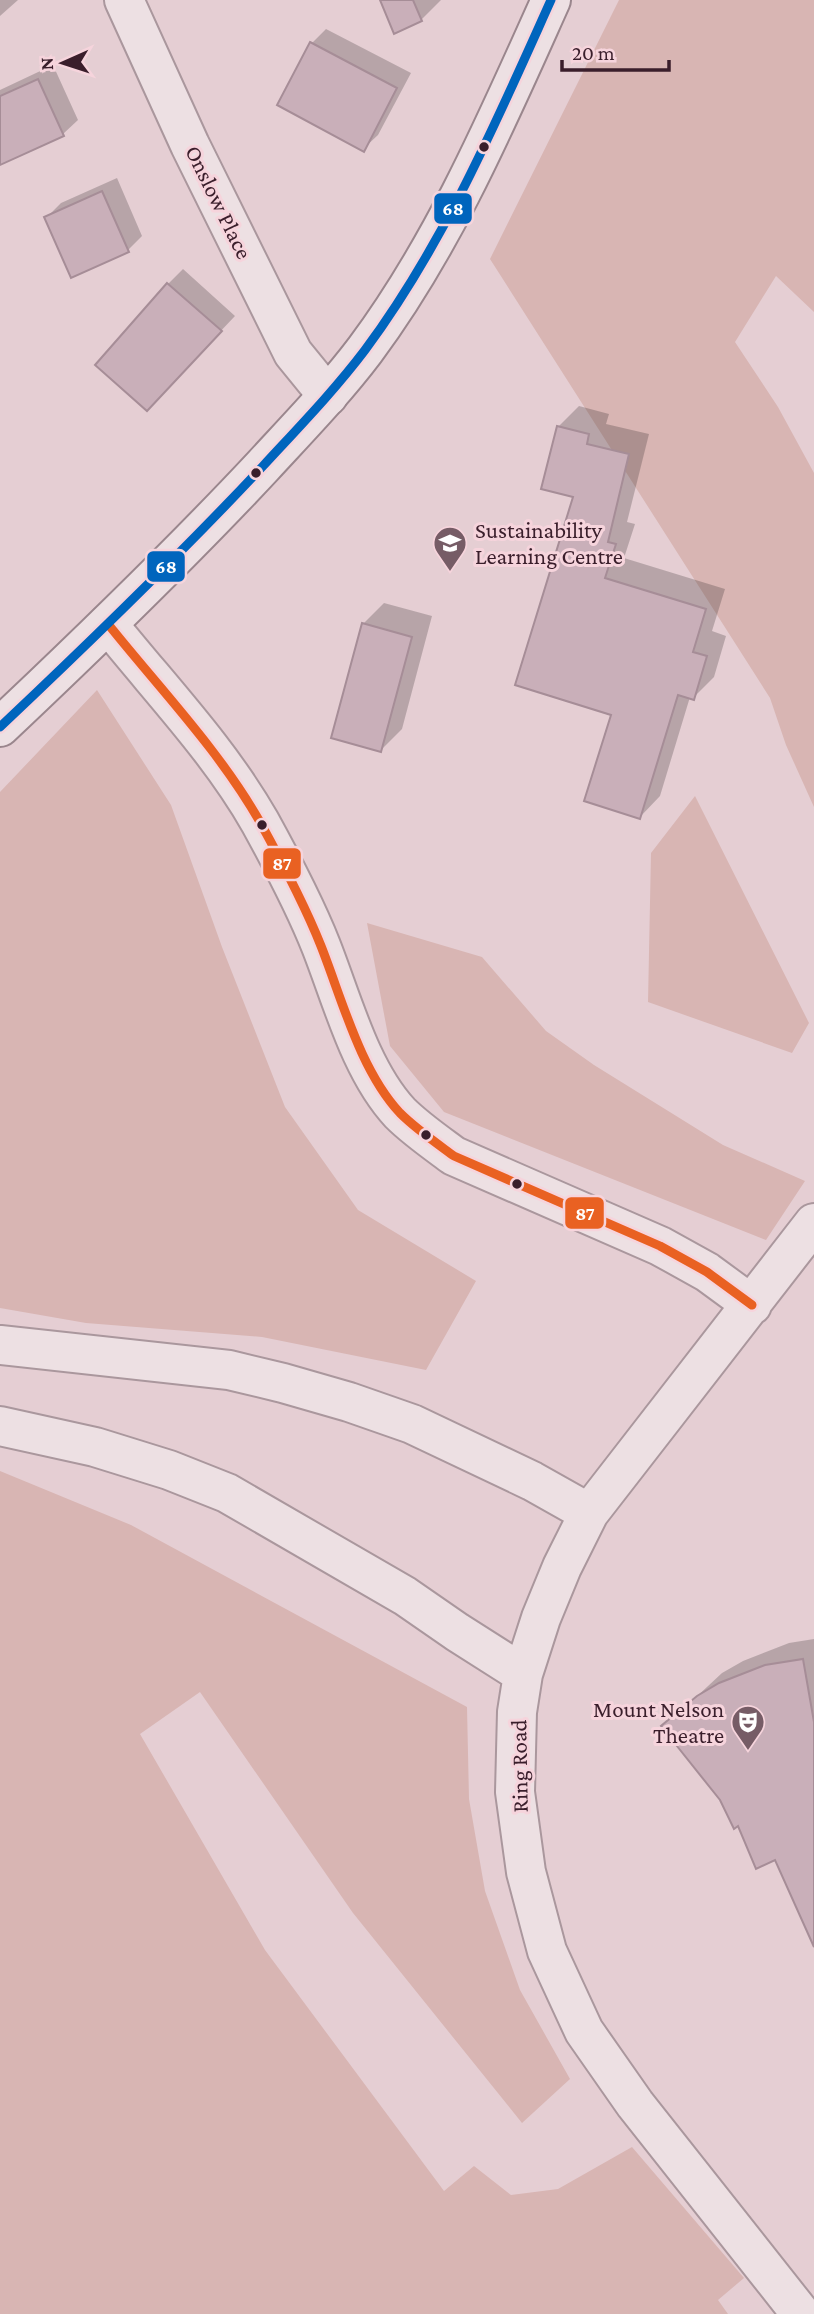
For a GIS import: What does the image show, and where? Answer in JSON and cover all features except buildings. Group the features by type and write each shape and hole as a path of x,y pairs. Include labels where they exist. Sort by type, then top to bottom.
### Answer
{"street":[{"name":"Onslow Place","path":"124,0 190,145 293,353 328,396"},
{"path":"0,727 224,508 328,396 365,350 427,255 486,144 551,0"},
{"path":"108,624 217,757 259,820 291,880 319,942 361,1051 398,1111 425,1136 454,1156 660,1246 707,1272 752,1305"},
{"name":"Ring Road","path":"802,2314 635,2104 584,2031 547,1951 526,1872 515,1792 517,1712 523,1674 541,1618 562,1567 589,1513 814,1223"},
{"path":"0,1345 229,1370 283,1383 412,1424 532,1481 589,1513"},
{"path":"0,1426 95,1447 169,1470 227,1493 372,1576 523,1674"}],"shaded area":[{"path":"619,0 814,0 814,312 776,276 735,342 778,407 814,473 814,807 786,745 770,698 490,259"},
{"path":"97,690 171,805 222,947 285,1107 358,1210 476,1281 426,1370 262,1337 86,1323 0,1308 0,792"},
{"path":"695,796 809,1023 792,1053 648,1002 651,853"},
{"path":"367,923 482,957 546,1031 594,1065 723,1145 805,1181 766,1240 444,1112 390,1046"},
{"path":"0,1471 131,1525 467,1707 469,1799 485,1891 520,1990 570,2079 522,2123 353,1913 200,1692 140,1734 265,1950 444,2191 474,2166 511,2195 558,2189 632,2147 744,2278 718,2300 728,2314 0,2314"}],"transit line":[{"name":"68","path":"0,727 199,533 316,409 365,350 420,267 444,224 489,136 551,0"},
{"name":"87","path":"108,624 208,745 244,795 292,883 314,930 363,1055 386,1096 400,1113 454,1156 660,1246 707,1272 752,1305"}],"place":[{"name":"Sustainability Learning Centre","path":"450,573"},
{"name":"Mount Nelson Theatre","path":"748,1752"}]}
